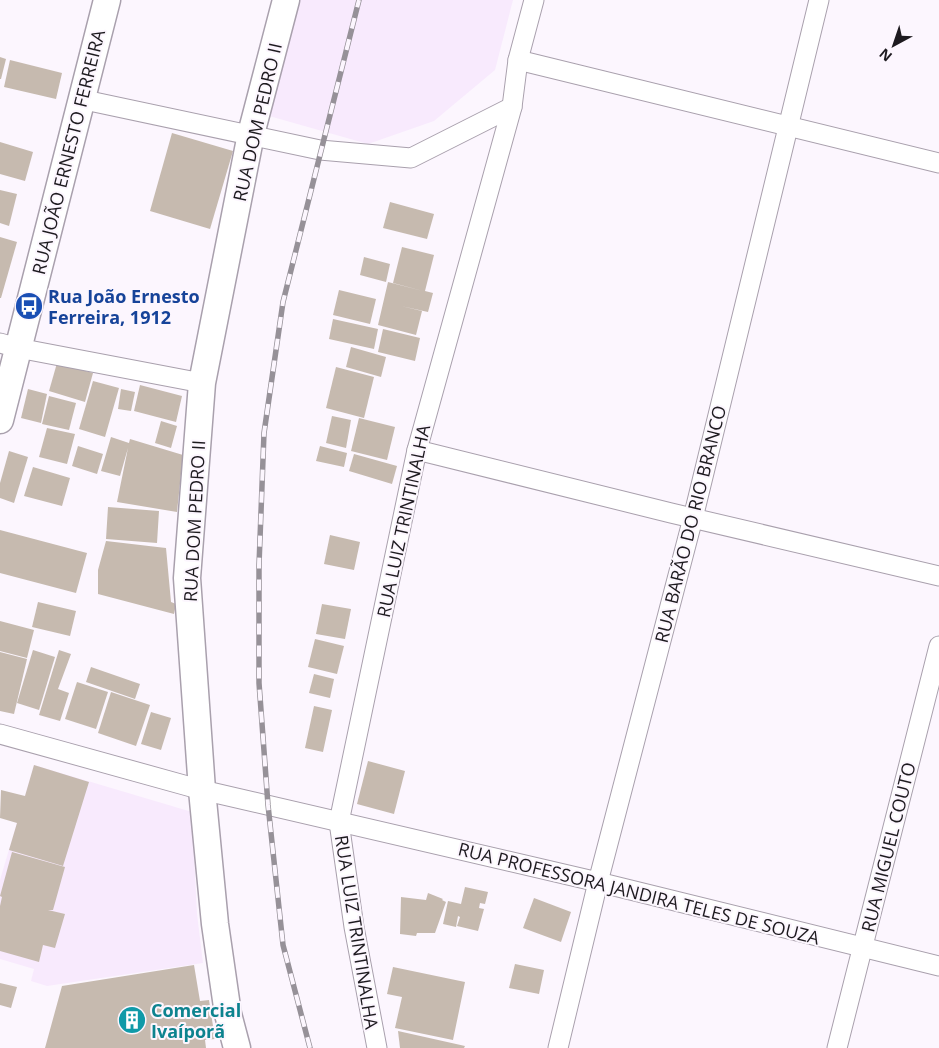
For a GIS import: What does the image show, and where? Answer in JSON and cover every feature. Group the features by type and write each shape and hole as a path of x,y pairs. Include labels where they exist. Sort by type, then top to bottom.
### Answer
{"street":[{"name":"RUA JOÃO ERNESTO FERREIRA","path":"0,420 9,345 107,0"},
{"name":"RUA DOM PEDRO II","path":"236,1048 228,1014 215,924 202,790 187,578 202,383 251,134 286,0"},
{"name":"RUA LUIZ TRINTINALHA","path":"377,1048 354,927 339,822 417,450 512,107 518,60 534,0"},
{"name":"RUA BARÃO DO RIO BRANCO","path":"558,1048 598,882 693,518 819,0"},
{"path":"518,60 939,163"},
{"path":"80,99 320,150 411,158 512,107"},
{"path":"9,345 202,383"},
{"path":"417,450 939,576"},
{"name":"RUA MIGUEL COUTO","path":"837,1048 939,646"},
{"path":"0,734 202,790"},
{"name":"RUA PROFESSORA JANDIRA TELES DE SOUZA","path":"202,790 598,882 939,966"}],"shaded area":[{"path":"292,0 513,0 495,70 434,121 368,144 262,114"},
{"path":"34,765 192,812 197,914 203,963 47,986 31,981 34,969 0,959 0,880"}],"building":[{"path":"0,57 6,59 1,79 0,79"},
{"path":"10,60 62,73 56,99 4,87"},
{"path":"172,133 233,151 210,229 150,211"},
{"path":"0,142 33,152 25,181 0,174"},
{"path":"0,190 17,194 9,226 0,223"},
{"path":"390,202 434,214 427,239 383,228"},
{"path":"0,237 17,242 1,298 0,298"},
{"path":"402,247 434,255 425,291 433,293 428,312 401,306 422,311 416,335 378,325 388,282 423,291 393,283"},
{"path":"364,257 390,264 386,282 360,275"},
{"path":"339,290 376,299 370,324 333,315"},
{"path":"333,319 378,329 374,349 329,339"},
{"path":"383,329 420,338 415,361 378,352"},
{"path":"351,347 386,357 381,377 346,367"},
{"path":"57,363 93,373 85,402 49,391"},
{"path":"336,367 374,377 364,418 326,408"},
{"path":"93,381 119,388 105,437 79,429"},
{"path":"140,385 182,396 176,422 134,411"},
{"path":"28,389 47,394 41,423 21,418"},
{"path":"121,389 135,392 131,411 118,409"},
{"path":"49,396 76,403 69,430 42,424"},
{"path":"332,416 351,420 346,448 326,443"},
{"path":"359,418 395,427 387,460 351,451"},
{"path":"161,421 177,426 171,448 155,443"},
{"path":"47,428 75,434 67,464 39,457"},
{"path":"111,437 129,443 130,439 183,455 177,512 117,502 128,448 120,476 101,471"},
{"path":"78,446 103,454 97,474 72,466"},
{"path":"320,446 347,453 344,467 316,461"},
{"path":"9,451 28,457 14,503 0,498 0,483"},
{"path":"354,454 397,466 392,484 349,471"},
{"path":"33,467 70,478 62,506 24,496"},
{"path":"108,507 159,511 157,543 106,539"},
{"path":"0,530 87,553 76,593 0,573"},
{"path":"330,535 360,542 354,570 324,564"},
{"path":"106,541 166,548 171,602 176,604 174,614 98,594 98,570"},
{"path":"38,602 76,611 70,636 32,627"},
{"path":"322,604 351,609 345,639 316,634"},
{"path":"0,621 34,630 27,658 0,651"},
{"path":"315,639 344,646 337,674 308,667"},
{"path":"33,650 55,657 39,710 17,703"},
{"path":"59,650 71,654 58,689 69,693 60,721 39,715"},
{"path":"0,652 27,659 14,714 0,711"},
{"path":"91,667 140,684 135,699 86,682"},
{"path":"314,674 334,679 330,698 309,693"},
{"path":"77,682 108,692 96,729 65,719"},
{"path":"111,692 150,705 136,746 98,733"},
{"path":"314,706 332,710 323,752 305,748"},
{"path":"151,712 171,718 161,750 141,744"},
{"path":"368,761 405,771 394,814 357,804"},
{"path":"34,765 89,782 63,866 9,850 17,823 0,818 1,790 25,796"},
{"path":"12,852 65,867 53,910 48,910 65,914 55,948 43,945 39,962 0,951 0,906 2,897 0,896"},
{"path":"465,887 488,892 485,904 480,903 479,908 484,909 478,931 457,926 460,917 458,916 456,927 443,924 448,901 461,904"},
{"path":"428,893 446,902 435,933 417,933 416,936 400,934 401,897 426,900"},
{"path":"534,898 571,912 561,942 523,928"},
{"path":"515,964 544,970 539,994 509,988"},
{"name":"Comercial Ivaíporã","path":"194,965 200,1001 209,1000 215,1039 205,1040 206,1048 45,1048 62,986"},
{"path":"393,967 465,982 453,1040 395,1028 402,997 387,994"},
{"path":"0,983 17,987 11,1008 0,1005"},
{"path":"398,1031 465,1046 464,1048 400,1048"}],"railway":[{"path":"310,1048 283,945 268,805 259,683 259,565 264,433 283,302 359,0"}],"place":[{"name":"Rua João Ernesto Ferreira, 1912","path":"29,306"},
{"name":"Comercial Ivaíporã","path":"132,1020"}]}
